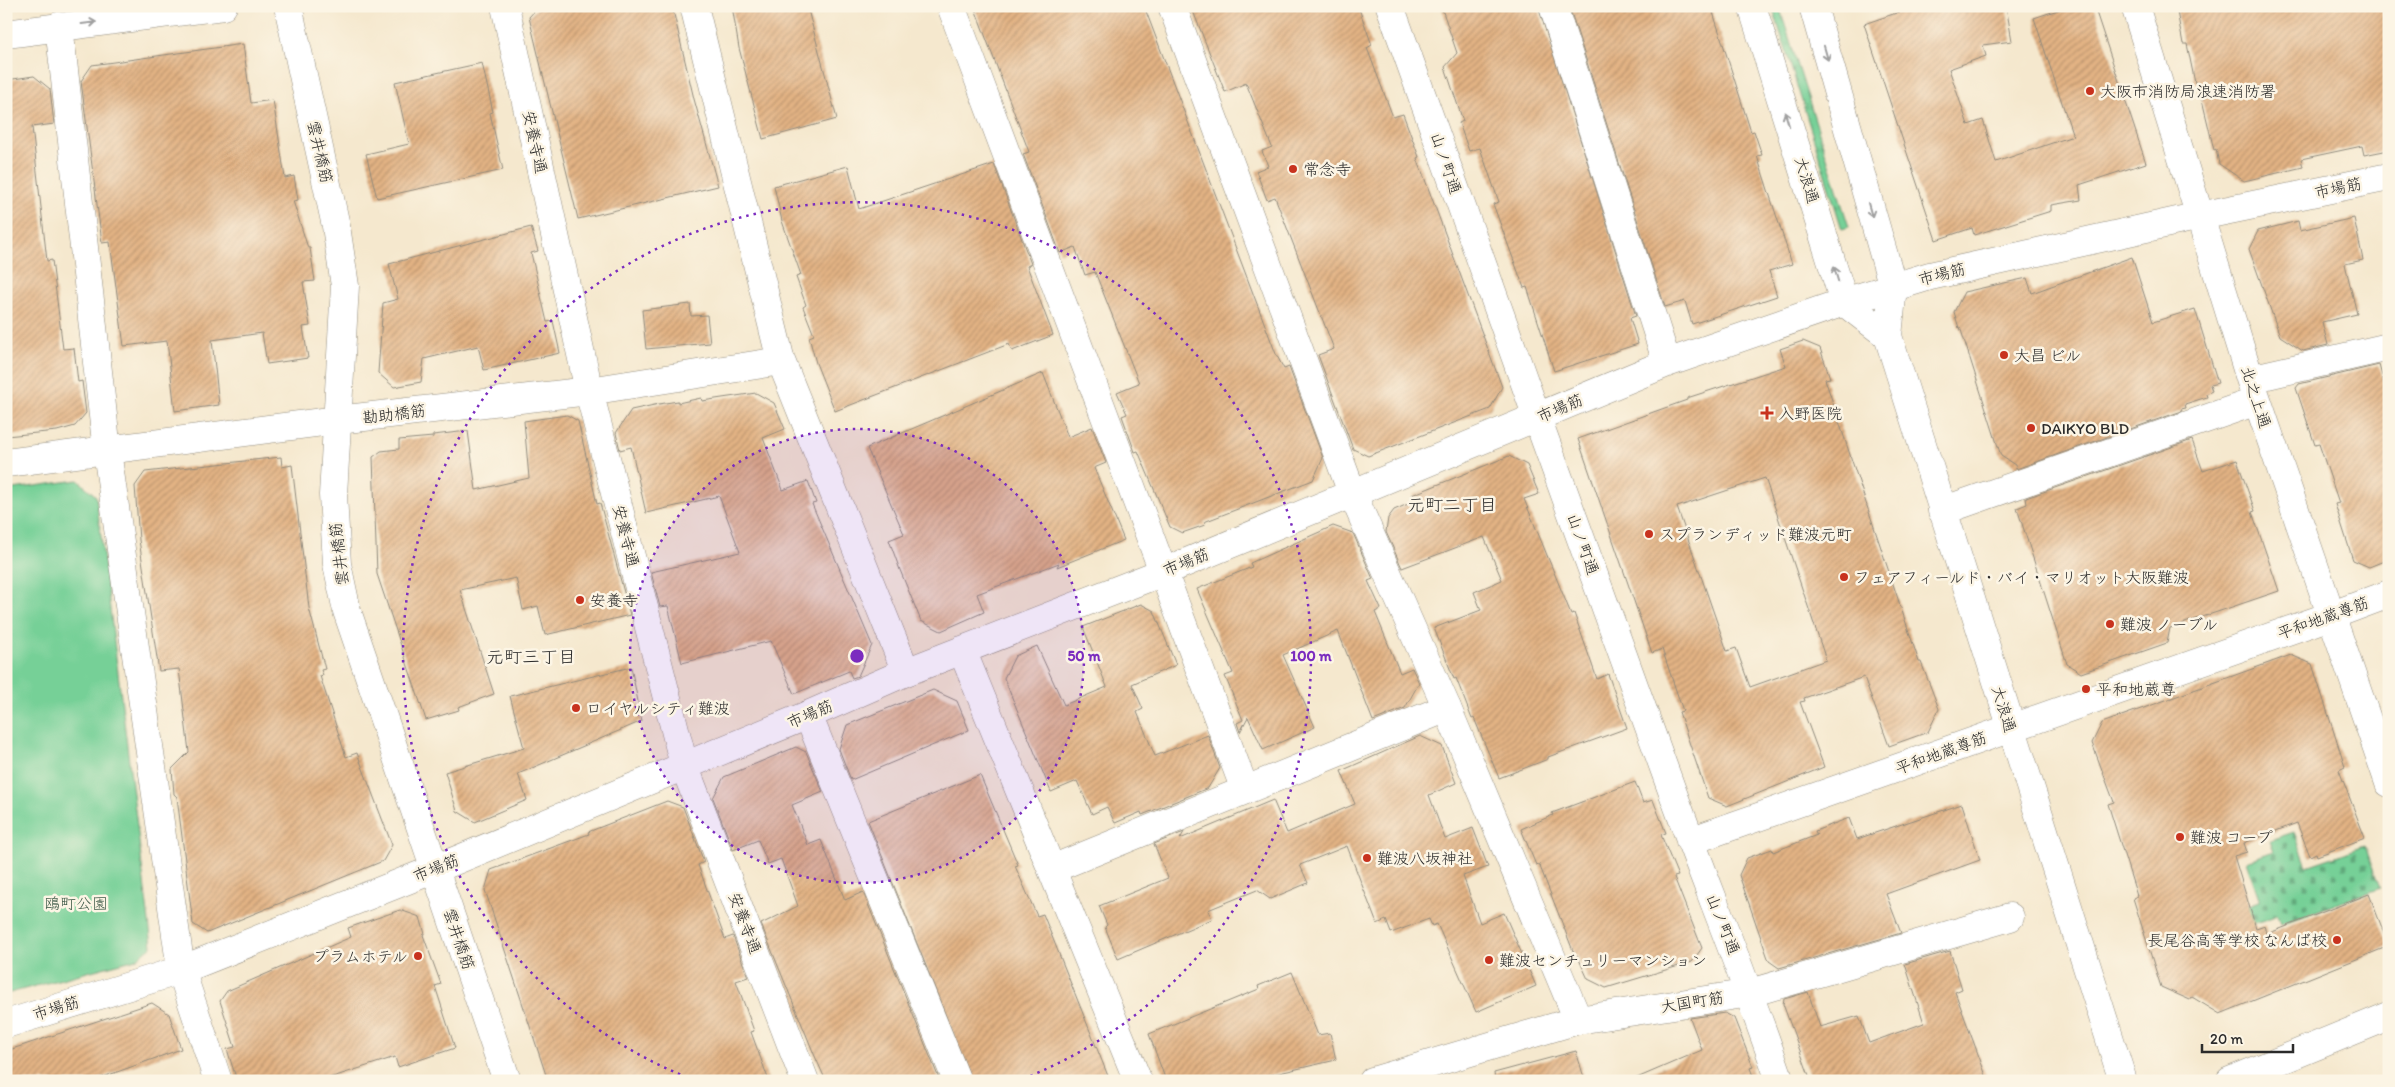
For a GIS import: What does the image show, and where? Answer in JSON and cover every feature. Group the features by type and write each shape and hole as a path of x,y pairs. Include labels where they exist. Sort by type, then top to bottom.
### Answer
{"street":[{"path":"6,34 223,6"},
{"name":"雲井橋筋","path":"288,6 336,226 345,286 333,495 338,564 347,610 507,1081"},
{"name":"安養寺通","path":"505,6 589,391 684,765 805,1081"},
{"path":"694,6 781,361 906,672"},
{"path":"950,6 1246,790"},
{"path":"1172,6 1352,493 1447,708 1578,1020"},
{"name":"山ノ町通","path":"1390,6 1690,841 1750,993 1780,1081"},
{"path":"1553,6 1667,363"},
{"name":"大浪通","path":"1752,6 1844,302"},
{"name":"大浪通","path":"1813,6 1893,287 1888,336 2010,728 2123,1081"},
{"name":"北之上通","path":"2135,6 2253,390 2389,783"},
{"path":"59,26 107,451 181,970 218,1081"},
{"name":"市場筋","path":"6,1024 181,970 435,869 808,715 906,672 1163,572 1667,363 1844,302 1930,276 2200,216 2389,177"},
{"path":"1844,302 1888,336"},
{"path":"1942,511 2253,390 2389,347"},
{"name":"勘助橋筋","path":"6,463 338,420 589,391 781,361"},
{"name":"平和地蔵尊筋","path":"1690,841 2389,594"},
{"path":"962,650 1138,1081"},
{"path":"1052,869 1447,708"},
{"path":"808,715 957,1081"},
{"name":"大国町筋","path":"1373,1081 1578,1020 1750,993 2010,917"},
{"path":"2230,1081 2389,1016"}],"green space":[{"path":"1772,6 1779,6 1849,227 1842,229"},
{"name":"鴎町公園","path":"78,480 96,496 152,946 136,959 6,994 6,490"},
{"path":"2294,832 2307,866 2365,846 2380,888 2281,924 2278,915 2247,926 2241,908 2260,901 2246,861 2274,851 2270,840"}],"building":[{"path":"539,6 672,6 694,99 718,186 578,219 529,17"},
{"path":"732,6 807,6 837,119 763,139 739,48"},
{"path":"974,6 1144,6 1276,354 1284,369 1289,367 1323,458 1313,480 1204,522 1205,525 1182,533 1170,527 1138,451 1135,452 1122,416 1127,414 1117,392 1139,383 1095,272 1085,275 1075,247 1060,253 1023,154 1029,152"},
{"path":"1191,6 1358,6 1372,45 1367,48 1393,117 1403,114 1419,157 1417,158 1502,387 1490,409 1368,456 1353,449 1318,355 1334,349 1275,197 1267,200 1256,171 1268,166 1262,151 1272,147 1246,83 1225,92"},
{"path":"1441,6 1538,6 1636,316 1630,318 1638,344 1554,371 1527,287 1524,288 1493,204 1499,202 1480,148 1469,151 1459,123 1463,121 1445,67 1457,53"},
{"path":"1569,6 1711,6 1751,132 1754,131 1762,155 1757,156 1792,264 1769,271 1777,296 1692,324 1685,301 1665,307"},
{"path":"2006,6 2012,41 1983,45 1986,56 1949,69 1968,125 1983,120 1996,162 2073,136 2034,18 2070,6 2094,6 2146,163 2079,185 2081,200 2051,205 2051,211 1974,235 1972,228 1936,240 1864,24 1914,7"},
{"path":"2176,6 2382,6 2383,12 2389,11 2389,150 2364,155 2362,146 2301,159 2303,167 2244,181 2219,164 2198,83 2195,83 2187,44 2183,44"},
{"path":"243,44 251,103 273,100 285,178 294,176 298,200 293,201 308,248 310,248 315,281 303,282 310,326 303,327 308,358 267,364 262,333 212,340 219,405 175,411 167,341 124,346 110,242 102,243 81,81 92,65"},
{"path":"482,63 493,112 490,113 503,170 377,198 366,154 409,144 395,82"},
{"path":"34,76 50,89 54,124 32,127 47,261 52,260 63,349 74,348 78,382 82,381 86,413 75,426 57,431 6,436 6,80"},
{"path":"994,164 1031,264 1027,266 1053,335 1012,351 1009,344 835,411 816,363 809,337 814,335 803,307 806,305 796,277 801,275 782,221 774,186 848,166 859,209"},
{"path":"2354,218 2363,260 2345,264 2357,314 2322,322 2328,345 2303,351 2280,336 2249,249 2258,231 2298,221 2300,230"},
{"path":"531,227 538,251 531,253 547,322 553,321 560,353 484,370 478,346 424,359 421,382 394,387 378,373 383,303 398,299 389,264"},
{"path":"2132,257 2153,322 2195,309 2218,383 2210,385 2212,391 2206,394 2207,397 2185,404 2186,408 2181,409 2182,411 2016,469 2015,465 2001,456 1954,312 1964,292 2027,278 2032,293"},
{"path":"690,304 691,316 707,315 710,343 646,349 642,310"},
{"path":"1803,341 1820,348 1830,378 1825,379 1919,662 1921,662 1939,709 1928,732 1889,746 1864,677 1804,698 1805,701 1800,702 1824,767 1727,806 1708,798 1679,712 1683,711 1662,649 1652,653 1578,439 1687,400 1687,398 1786,366 1780,349","holes":["1765,478 1826,660 1750,687 1736,648 1727,651 1677,507"]},
{"path":"2379,365 2389,401 2389,559 2369,567 2353,560 2335,504 2339,503 2319,444 2315,445 2296,388 2299,384"},
{"path":"1043,373 1068,437 1092,427 1106,463 1094,468 1124,540 1057,567 1059,563 977,594 984,612 941,631 921,621 900,570 889,540 904,534 867,448"},
{"path":"756,393 774,403 785,429 763,438 783,490 808,481 816,503 812,504 872,645 858,676 852,678 849,671 794,694 771,641 682,663 668,606 660,607 651,572 740,552 719,496 646,513 631,447 620,450 616,433 631,410 678,401 678,403 701,398 702,401"},
{"path":"567,415 578,421 597,504 600,503 630,615 545,635 538,606 523,610 516,578 460,590 494,694 458,707 459,710 426,720 377,574 373,457 381,451 399,449 399,440 468,431 476,490 529,478 524,421"},
{"path":"2192,440 2203,471 2237,460 2255,511 2252,512 2279,591 2170,628 2167,643 2081,673 2067,664 2017,508 2027,504 2026,498"},
{"path":"1509,456 1527,465 1539,494 1524,499 1571,614 1574,613 1597,679 1608,674 1627,728 1548,757 1548,759 1499,778 1456,678 1454,679 1434,628 1481,610 1474,592 1502,580 1484,537 1402,568 1386,532 1388,518 1394,510 1415,501 1412,495"},
{"path":"281,457 282,467 292,465 309,608 325,669 321,670 323,675 320,676 346,757 357,753 392,845 383,861 207,933 193,924 177,797 174,794 172,769 189,752 179,669 159,671 139,540 135,486 145,472"},
{"path":"1333,526 1353,533 1373,579 1368,581 1381,609 1375,612 1400,673 1412,668 1419,683 1405,708 1373,721 1338,631 1283,655 1315,727 1263,750 1248,717 1240,732 1237,723 1243,720 1225,676 1233,673 1197,589 1252,567 1250,563"},
{"path":"1141,604 1154,611 1176,665 1132,684 1143,709 1137,712 1155,756 1208,735 1220,768 1208,788 1142,815 1141,812 1115,823 1107,807 1092,814 1077,781 1051,792 1004,678 1015,656 1037,646 1064,705 1107,687 1083,627"},
{"path":"2291,655 2312,664 2345,767 2339,770 2365,838 2317,856 2316,853 2310,856 2297,823 2244,843 2247,852 2234,856 2256,928 2265,925 2267,934 2369,894 2389,946 2220,1014 2192,997 2190,1000 2161,987 2133,898 2137,896 2108,804 2114,802 2092,743 2102,723"},
{"name":"ロイヤルシティ難波","path":"631,667 642,721 518,774 527,800 475,822 457,811 445,772 524,748 510,696"},
{"path":"933,690 957,701 969,730 851,780 839,749 847,725"},
{"path":"1420,736 1442,746 1456,783 1429,795 1445,839 1473,828 1488,867 1463,876 1480,923 1504,913 1536,986 1476,1012 1437,924 1432,926 1429,919 1391,933 1386,920 1377,924 1347,846 1300,865 1308,883 1270,899 1257,890 1208,910 1212,919 1118,959 1099,906 1168,878 1154,844 1184,832 1180,839 1273,800 1287,833 1355,804 1341,771"},
{"path":"796,747 806,752 823,792 792,805 808,845 821,840 845,900 863,892 940,1081 826,1081 814,1054 761,924 798,906 781,859 768,864 758,840 733,850 713,798 724,777"},
{"path":"980,775 1018,865 1015,866 1037,916 1043,914 1110,1081 972,1081 868,821"},
{"path":"1635,782 1643,803 1653,800 1666,833 1661,835 1678,876 1674,877 1702,948 1692,962 1606,988 1588,979 1577,955 1575,956 1539,864 1536,865 1521,829 1553,815 1552,813"},
{"path":"667,801 683,807 704,862 698,865 725,939 733,936 748,977 736,981 754,1031 751,1032 769,1081 548,1081 485,890 491,870 589,834 588,832"},
{"path":"1962,804 1980,860 1886,894 1901,933 1779,968 1769,961 1739,875 1747,858 1772,849 1773,852 1817,835 1815,831 1849,818 1857,839"},
{"path":"400,910 420,917 425,934 423,935 441,984 435,986 455,1048 398,1067 395,1057 320,1081 237,1081 227,1049 235,1047 220,1001 227,991 351,937 348,928"},
{"path":"1950,951 1962,989 1955,992 1988,1081 1811,1081 1783,1004 1784,999 1808,992 1820,1027 1859,1016 1869,1043 1924,1023 1905,964"},
{"path":"1292,972 1318,1035 1330,1033 1336,1060 1266,1076 1268,1081 1166,1081 1149,1034 1259,989 1258,986"},
{"path":"152,1003 169,1014 181,1049 92,1081 6,1081 6,1051"},
{"path":"1725,1013 1734,1018 1753,1067 1750,1068 1755,1081 1630,1081 1702,1050 1690,1018"},
{"path":"1576,1051 1585,1081 1495,1081 1494,1073"}],"place":[{"name":"大阪市消防局浪速消防署","path":"2090,91"},
{"name":"常念寺","path":"1293,169"},
{"name":"大昌 ビル","path":"2004,355"},
{"name":"入野医院","path":"1767,413"},
{"name":"DAIKYO BLD","path":"2031,428"},
{"name":"スプランディッド難波元町","path":"1649,534"},
{"name":"フェアフィールド・バイ・マリオット大阪難波","path":"1844,577"},
{"name":"安養寺","path":"580,600"},
{"name":"難波 ノーブル","path":"2110,624"},
{"name":"平和地蔵尊","path":"2086,689"},
{"name":"ロイヤルシティ難波","path":"576,708"},
{"name":"難波 コープ","path":"2180,837"},
{"name":"難波八坂神社","path":"1367,858"},
{"name":"長尾谷高等学校 なんば校","path":"2337,940"},
{"name":"プラムホテル","path":"418,956"},
{"name":"難波センチュリーマンション","path":"1489,960"}],"district":[{"name":"元町二丁目","path":"1452,505"},
{"name":"元町三丁目","path":"531,657"}]}
